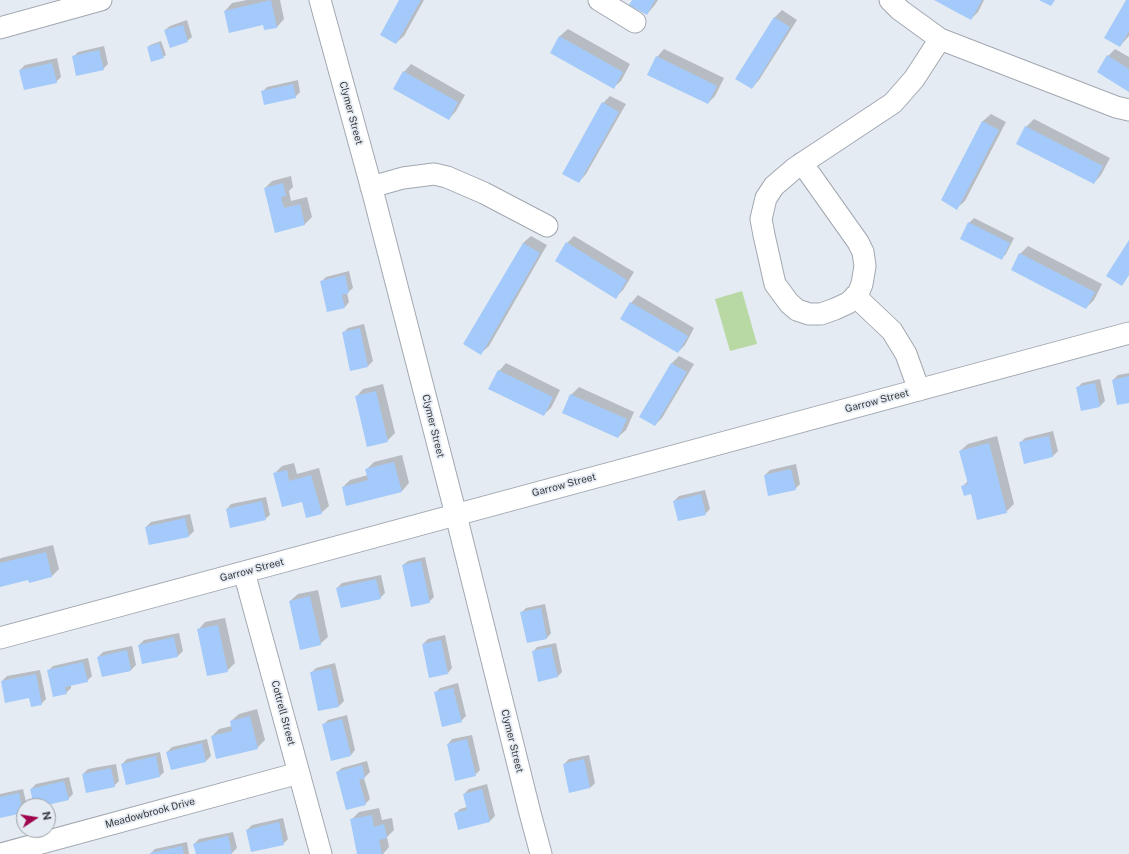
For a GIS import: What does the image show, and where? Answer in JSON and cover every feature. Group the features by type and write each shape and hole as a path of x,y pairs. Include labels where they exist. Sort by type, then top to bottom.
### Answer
{"street":[{"path":"0,28 102,0"},
{"name":"Clymer Street","path":"320,0 371,187 456,515 541,854"},
{"path":"599,0 635,22"},
{"path":"890,0 900,10 940,39 1116,107 1129,110"},
{"path":"802,163 858,242 863,252 865,266 862,284 856,296 848,303 821,314 809,314 797,310 789,303 775,284 761,219 766,198 774,186 795,168 802,163 892,103 914,79 940,39"},
{"path":"371,187 404,178 434,174 447,177 484,193 547,226"},
{"path":"856,296 892,331 906,354 919,390"},
{"name":"Garrow Street","path":"0,638 1129,333"},
{"name":"Cottrell Street","path":"244,572 321,854"},
{"name":"Meadowbrook Drive","path":"1,854 299,773"}],"green space":[{"path":"742,291 757,344 730,351 715,299"}],"building":[{"path":"271,0 277,28 264,30 263,25 229,33 224,11"},
{"path":"399,0 421,0 396,44 380,35"},
{"path":"632,0 655,0 647,15 629,5"},
{"path":"934,0 982,0 971,20"},
{"path":"1039,0 1055,0 1051,6"},
{"path":"1126,0 1129,0 1129,31 1120,47 1104,38"},
{"path":"774,17 790,27 752,89 735,79"},
{"path":"183,25 188,42 170,48 164,30"},
{"path":"559,36 623,72 614,89 550,53"},
{"path":"159,43 164,58 151,62 147,47"},
{"path":"99,50 104,70 76,76 72,56"},
{"path":"1107,55 1129,69 1129,92 1097,72"},
{"path":"656,56 717,86 708,104 647,75"},
{"path":"52,63 57,83 24,90 19,70"},
{"path":"403,71 458,102 449,120 393,89"},
{"path":"293,84 296,98 264,105 261,91"},
{"path":"602,102 619,112 579,183 562,174"},
{"path":"982,121 999,130 957,210 941,200"},
{"path":"1025,126 1103,166 1094,184 1016,144"},
{"path":"283,183 286,196 281,197 284,208 300,204 305,225 275,233 264,188"},
{"path":"968,222 1010,243 1002,260 960,239"},
{"path":"1129,240 1129,275 1122,286 1106,276"},
{"path":"566,242 627,280 616,299 555,261"},
{"path":"523,243 540,253 481,355 463,344"},
{"path":"1019,253 1095,292 1086,309 1011,270"},
{"path":"345,275 349,293 342,295 345,308 327,312 320,281"},
{"path":"630,302 688,336 678,353 620,319"},
{"path":"360,328 368,367 350,371 342,332"},
{"path":"671,363 687,372 655,426 639,417"},
{"path":"498,370 553,397 544,416 488,389"},
{"path":"1129,376 1129,403 1117,405 1112,380"},
{"path":"1095,383 1100,407 1081,411 1076,387"},
{"path":"376,391 388,442 367,447 355,396"},
{"path":"570,394 627,419 618,438 562,413"},
{"path":"1049,436 1053,457 1024,464 1019,442"},
{"path":"989,443 1007,513 977,520 971,494 964,496 961,486 968,484 959,451"},
{"path":"394,462 402,492 346,506 342,487 368,480 365,469"},
{"path":"791,469 796,490 768,496 764,475"},
{"path":"287,470 289,481 311,475 322,514 306,518 302,502 282,507 273,473"},
{"path":"701,494 706,515 678,521 673,501"},
{"path":"262,501 266,520 230,528 226,509"},
{"path":"185,518 189,537 149,545 145,527"},
{"path":"46,552 52,577 29,583 28,580 0,587 0,563"},
{"path":"421,561 430,603 411,607 402,565"},
{"path":"376,579 381,599 341,608 336,588"},
{"path":"310,596 321,645 300,650 289,601"},
{"path":"541,608 547,639 527,643 520,612"},
{"path":"218,625 228,672 207,676 197,629"},
{"path":"174,637 178,657 142,664 138,645"},
{"path":"441,640 448,674 429,678 422,644"},
{"path":"551,647 558,677 538,682 532,651"},
{"path":"127,650 131,671 102,677 97,657"},
{"path":"83,662 88,682 65,687 67,694 53,697 47,670"},
{"path":"331,668 339,707 318,711 310,672"},
{"path":"36,674 42,705 31,707 29,698 5,703 1,681"},
{"path":"453,688 462,722 442,727 434,692"},
{"path":"250,716 258,749 216,759 211,736 232,731 230,721"},
{"path":"342,719 351,756 331,761 322,724"},
{"path":"467,739 476,776 455,781 447,744"},
{"path":"202,743 206,762 171,770 166,752"},
{"path":"156,756 160,777 126,785 121,764"},
{"path":"584,759 590,788 569,793 563,764"},
{"path":"362,765 365,778 359,780 366,805 346,810 336,772"},
{"path":"111,768 115,787 86,793 82,774"},
{"path":"64,781 69,800 56,803 56,798 32,798 30,789"},
{"path":"482,789 490,822 458,830 454,813 467,810 463,794"},
{"path":"19,793 20,798 16,798 16,815 0,818 0,797"},
{"path":"372,815 374,827 384,824 387,838 379,840 382,854 357,854 350,819"},
{"path":"279,822 284,845 251,852 246,830"},
{"path":"228,836 232,854 196,854 193,844"},
{"path":"182,846 184,854 150,854 150,853"}]}
